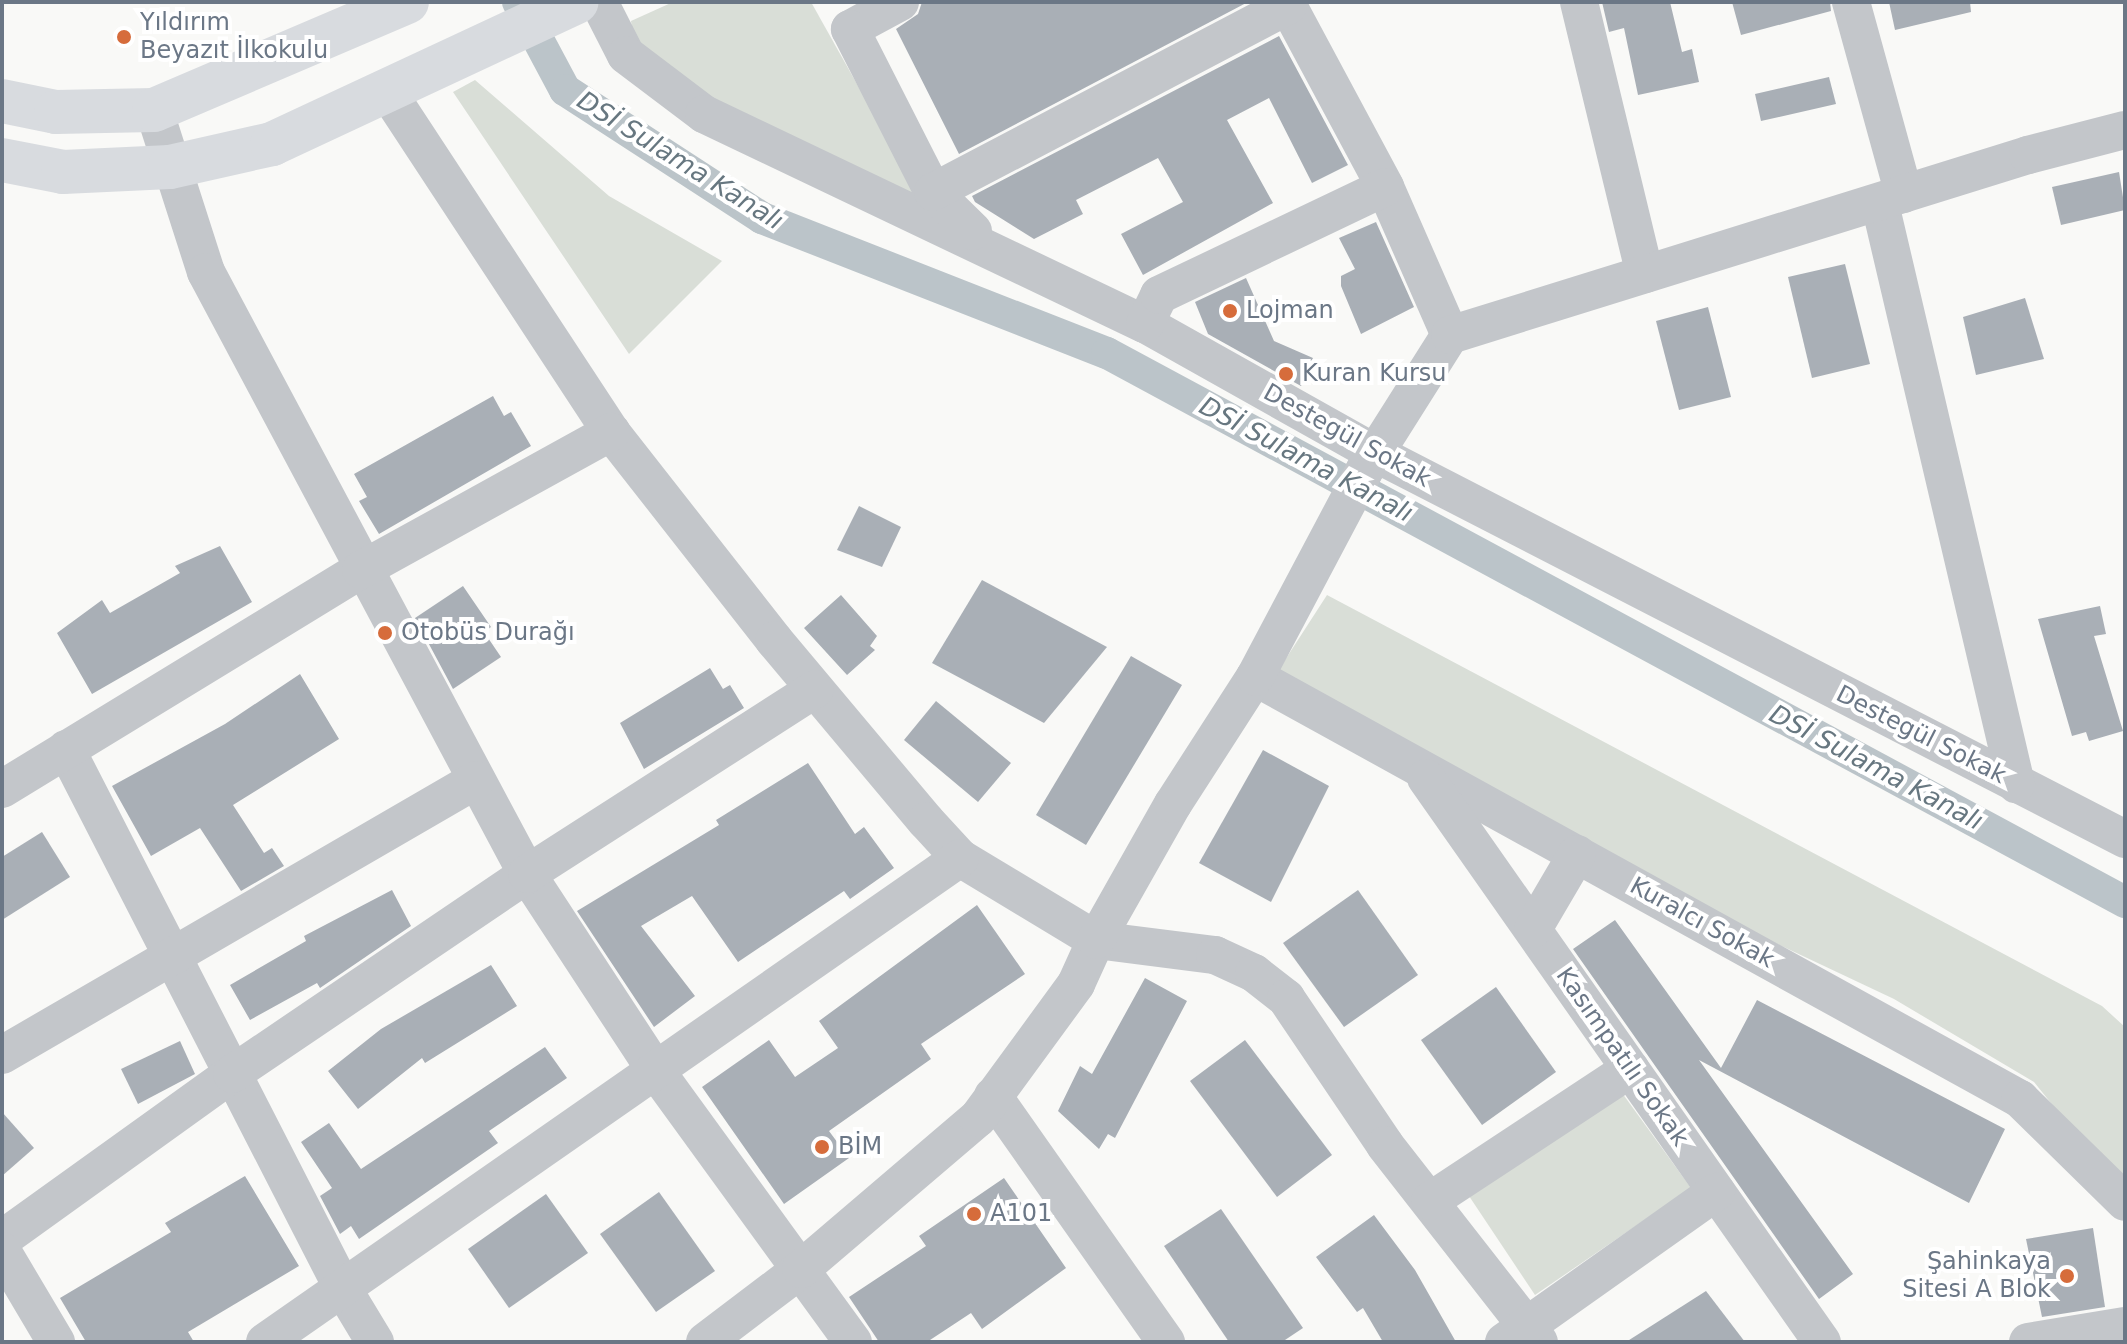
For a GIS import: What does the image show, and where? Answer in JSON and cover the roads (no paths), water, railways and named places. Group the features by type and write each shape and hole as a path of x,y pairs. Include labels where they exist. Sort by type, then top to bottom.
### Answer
{"main road":[{"path":"2,101 56,112 154,110 407,2"},
{"path":"2,160 63,172 170,167 272,144 580,4"}],"street":[{"path":"900,2 843,15 933,192 999,256"},
{"path":"1579,2 1645,274"},
{"path":"1851,2 2016,784"},
{"name":"Destegül Sokak","path":"580,4 626,55 704,114 1145,324 1370,462 2125,839"},
{"path":"933,192 1287,4 1385,187 1450,335"},
{"path":"387,91 611,432 815,689 960,858 1096,940 1215,955 1254,973 1286,998 1385,1145 1430,1201 1524,1336 1716,1192"},
{"path":"154,110 206,272 361,570 527,874 656,1071 853,1342"},
{"path":"705,1342 801,1269 978,1118 1076,984 1096,940 1255,677 1370,462 1450,335 2125,130"},
{"path":"1145,324 1159,295 1385,187"},
{"path":"2,789 361,570 611,432"},
{"name":"Kuralcı Sokak","path":"1255,677 1422,772 1577,854 2020,1099 2125,1202"},
{"path":"2,1239 232,1074 527,874 815,689"},
{"path":"66,749 343,1289 375,1342"},
{"name":"Kasımpatılı Sokak","path":"1422,772 1822,1342"},
{"path":"2,1055 173,960 476,780"},
{"path":"1533,929 1577,854"},
{"path":"265,1342 960,858"},
{"path":"1430,1201 1630,1069"},
{"path":"993,1096 1166,1342"},
{"path":"2,1251 56,1342"},
{"path":"2028,1342 2125,1326"}],"waterway":[{"name":"DSİ Sulama Kanalı","path":"518,2 565,90 762,218 1107,353 2125,902"}],"place":[{"name":"Yıldırım Beyazıt İlkokulu","path":"124,37"},
{"name":"Lojman","path":"1230,311"},
{"name":"Kuran Kursu","path":"1286,374"},
{"name":"Otobüs Durağı","path":"385,633"},
{"name":"BİM","path":"822,1147"},
{"name":"A101","path":"974,1214"},
{"name":"Şahinkaya Sitesi A Blok","path":"2067,1276"}]}
